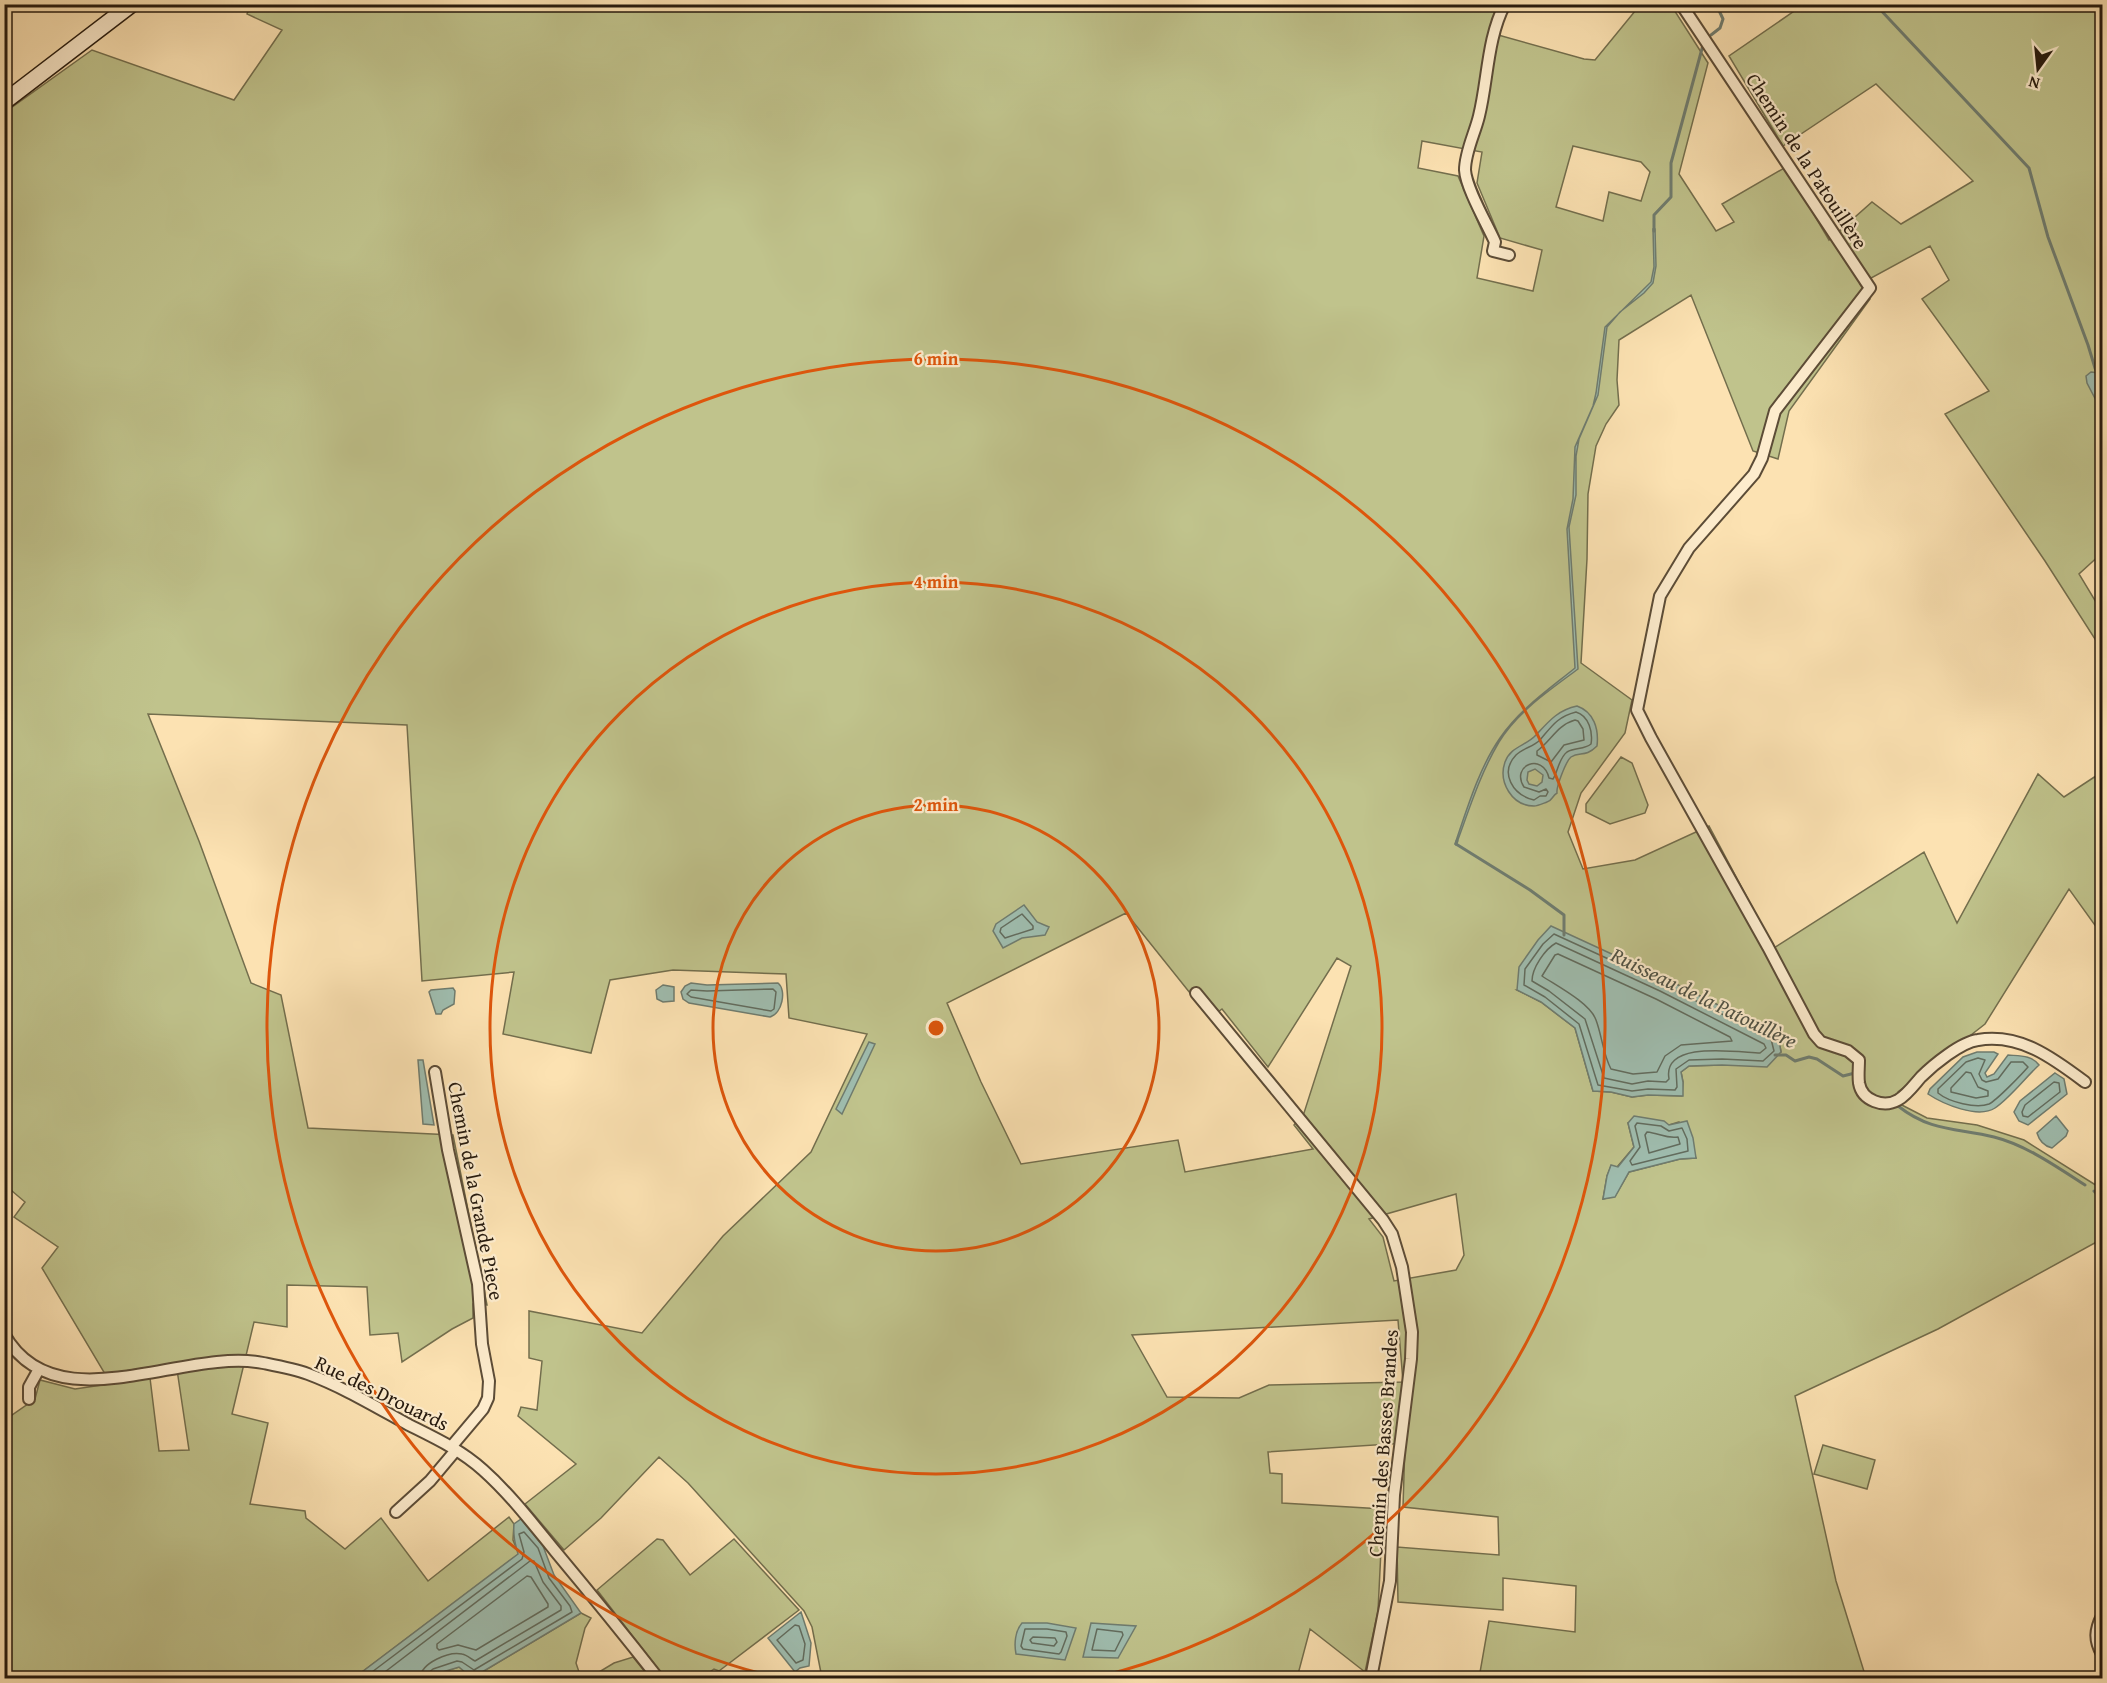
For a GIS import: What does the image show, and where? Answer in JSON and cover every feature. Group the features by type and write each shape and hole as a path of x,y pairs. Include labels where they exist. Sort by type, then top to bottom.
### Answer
{"main road":[{"path":"4,102 132,4"}],"street":[{"path":"1506,4 1500,14 1479,116 1465,170 1470,188 1495,242 1493,250 1509,255"},
{"name":"Chemin de la Patouillère","path":"1681,4 1870,288 1775,411 1762,458 1754,474 1689,548 1660,596 1638,710 1651,738 1814,1034 1821,1041 1848,1050 1859,1060 1859,1084 1862,1093 1874,1102 1885,1104 1899,1100 1923,1075 1964,1045 1975,1040 1995,1038 2018,1042 2039,1050 2085,1082"},
{"name":"Chemin des Basses Brandes","path":"1196,993 1383,1220 1398,1249 1412,1332 1411,1359 1394,1495 1390,1581 1371,1678"},
{"name":"Chemin de la Grande Piece","path":"396,1512 430,1481 483,1409 488,1398 489,1381 482,1344 478,1284 446,1139 435,1072"},
{"name":"Rue des Drouards","path":"4,1334 17,1352 39,1369 57,1376 81,1380 230,1361 260,1363 307,1374 454,1448 484,1470 522,1510 658,1678"},
{"path":"29,1399 29,1387 39,1369"},
{"path":"2103,1616 2097,1628 2096,1639 2103,1654"}],"green space":[{"path":"1502,4 1491,33 1595,60 1640,5 1671,5 1708,63 1679,174 1716,231 1734,222 1722,204 1786,167 1829,240 1872,202 1901,224 1973,181 1876,84 1783,146 1729,56 1803,5 2102,5 2102,380 2099,373 2099,405 2102,406 2102,553 2079,574 2102,612 2102,650 2045,561 1945,414 1989,391 1922,299 1949,280 1930,246 1860,284 1870,299 1789,411 1778,459 1753,451 1691,295 1619,340 1617,380 1619,405 1606,424 1596,446 1588,494 1581,663 1632,700 1625,733 1581,793 1568,832 1583,869 1635,860 1709,826 1774,948 1924,852 1957,923 2038,774 2064,797 2102,772 2102,935 2069,889 1985,1024 1898,1092 1896,1102 1927,1118 1977,1125 2024,1140 2102,1189 2102,1239 1938,1329 1795,1396 1836,1581 1866,1678 1479,1678 1489,1621 1575,1632 1576,1586 1503,1578 1503,1610 1398,1602 1397,1547 1499,1555 1498,1517 1403,1507 1405,1443 1268,1452 1270,1473 1282,1474 1282,1503 1383,1509 1378,1611 1365,1672 1310,1629 1297,1678 822,1678 812,1627 804,1611 688,1483 659,1457 601,1518 564,1550 525,1504 576,1464 518,1416 521,1407 537,1410 542,1361 529,1358 529,1311 642,1333 723,1236 811,1152 867,1034 789,1018 786,974 673,970 610,980 591,1053 503,1034 514,972 422,981 407,725 148,714 199,841 251,983 281,995 308,1128 453,1135 487,1305 473,1304 473,1318 402,1362 398,1333 370,1335 367,1287 287,1285 287,1327 254,1322 232,1414 268,1423 250,1504 305,1511 306,1518 345,1549 381,1518 428,1581 509,1517 514,1524 513,1540 519,1554 354,1678 5,1678 5,1420 35,1399 40,1380 75,1389 150,1378 159,1451 189,1450 176,1363 105,1374 42,1268 58,1247 14,1217 25,1202 5,1185 4,113 92,50 234,100 282,30 247,14 251,5","holes":["1422,141 1482,152 1477,183 1500,238 1542,250 1533,291 1477,278 1484,236 1458,176 1418,168","1573,146 1641,162 1650,172 1641,201 1609,192 1603,221 1556,207","1126,913 1210,1018 1222,1009 1268,1067 1337,958 1351,966 1304,1113 1294,1125 1313,1149 1185,1172 1178,1140 1021,1164 981,1082 947,1003","1666,979 1778,1035 1781,1052 1722,1065 1689,1066 1681,1072 1682,1096 1632,1097 1593,1091 1575,1028 1541,1002 1517,990","1679,1122 1696,1158 1680,1159 1629,1172 1615,1196 1603,1199 1611,1166 1617,1167 1634,1147 1628,1123 1669,1125","1456,1194 1464,1255 1456,1270 1394,1281 1383,1237 1369,1219","1398,1320 1403,1382 1269,1385 1239,1398 1167,1397 1132,1335"]},
{"path":"1621,757 1632,763 1648,805 1645,813 1610,824 1586,812 1586,804"},
{"path":"1823,1445 1875,1460 1867,1489 1814,1474"},
{"path":"657,1539 663,1540 690,1575 734,1539 799,1610 719,1671 714,1669 707,1674 707,1678 665,1678 597,1590"},
{"path":"581,1613 591,1618 585,1628 576,1663 581,1678 472,1678"},
{"path":"633,1657 650,1678 589,1678 614,1663"},
{"path":"459,1667 472,1678 432,1678 436,1674"}],"water":[{"path":"1653,229 1655,229 1656,266 1653,283 1622,311 1651,282 1654,267"},
{"path":"1618,314 1607,327 1598,395 1579,439 1576,456 1576,495 1569,527 1578,669 1516,719 1525,709 1575,668 1567,529 1573,499 1575,447 1593,406 1605,327"},
{"path":"2091,372 2099,373 2102,380 2102,406 2099,406 2087,383 2086,376"},
{"path":"1577,706 1588,712 1594,722 1597,746 1589,752 1571,757 1562,774 1557,793 1550,801 1534,806 1519,802 1509,792 1503,777 1508,757 1515,749 1532,739 1554,717 1564,710","holes":["1535,769 1543,775 1542,782 1537,786 1529,784 1527,780 1528,772"]},
{"path":"1514,721 1499,742 1486,767 1456,845 1480,775 1493,750"},
{"path":"1024,905 1037,922 1049,927 1045,935 1022,938 1003,948 993,931 996,924"},
{"path":"1551,926 1666,979 1778,1035 1781,1052 1767,1067 1689,1066 1681,1072 1683,1096 1632,1097 1593,1091 1575,1028 1541,1002 1517,990 1519,967"},
{"path":"691,983 707,985 778,983 781,986 782,1002 778,1011 770,1017 689,1003 683,999 681,992"},
{"path":"663,985 674,987 674,1001 663,1002 657,999 656,990"},
{"path":"453,988 455,991 454,1004 443,1010 441,1014 436,1014 429,992"},
{"path":"869,1042 875,1044 842,1114 836,1109"},
{"path":"1977,1052 1998,1054 1985,1073 1987,1077 1994,1074 2008,1055 2029,1058 2039,1065 2006,1099 1988,1111 1961,1109 1928,1094 1930,1089 1963,1057"},
{"path":"418,1060 423,1060 434,1125 423,1124"},
{"path":"2055,1073 2064,1079 2067,1094 2028,1125 2019,1121 2014,1112 2020,1101"},
{"path":"1634,1116 1664,1121 1669,1125 1687,1121 1693,1138 1696,1158 1680,1159 1629,1172 1615,1197 1603,1199 1611,1165 1618,1167 1634,1147 1628,1123"},
{"path":"2056,1116 2068,1131 2066,1136 2052,1148 2042,1142 2037,1133"},
{"path":"521,1519 543,1546 554,1575 581,1613 472,1678 459,1667 436,1674 432,1678 354,1678 518,1554 514,1539 514,1524"},
{"path":"801,1612 811,1643 809,1666 795,1672 768,1638"},
{"path":"1022,1623 1047,1623 1076,1628 1065,1660 1016,1654 1016,1638"},
{"path":"1091,1623 1136,1626 1118,1658 1083,1657"}],"waterway":[{"name":"Ruisseau de la Patouillère","path":"1711,35 1720,28 1723,19 1716,4"},
{"path":"1875,4 2029,168 2048,237 2102,383"},
{"name":"Ruisseau de la Patouillère","path":"1654,231 1654,215 1671,197 1671,163 1703,45"},
{"name":"Ruisseau de la Patouillère","path":"1457,841 1456,844 1530,890 1564,915 1564,935"},
{"name":"Ruisseau de la Patouillère","path":"1775,1055 1786,1055 1795,1061 1809,1057 1817,1059 1843,1076 1855,1073"},
{"name":"Ruisseau de la Patouillère","path":"1898,1106 1933,1125 1994,1137 2018,1145 2085,1185"},
{"name":"Ruisseau de la Patouillère","path":"2094,1191 2102,1200"}]}
